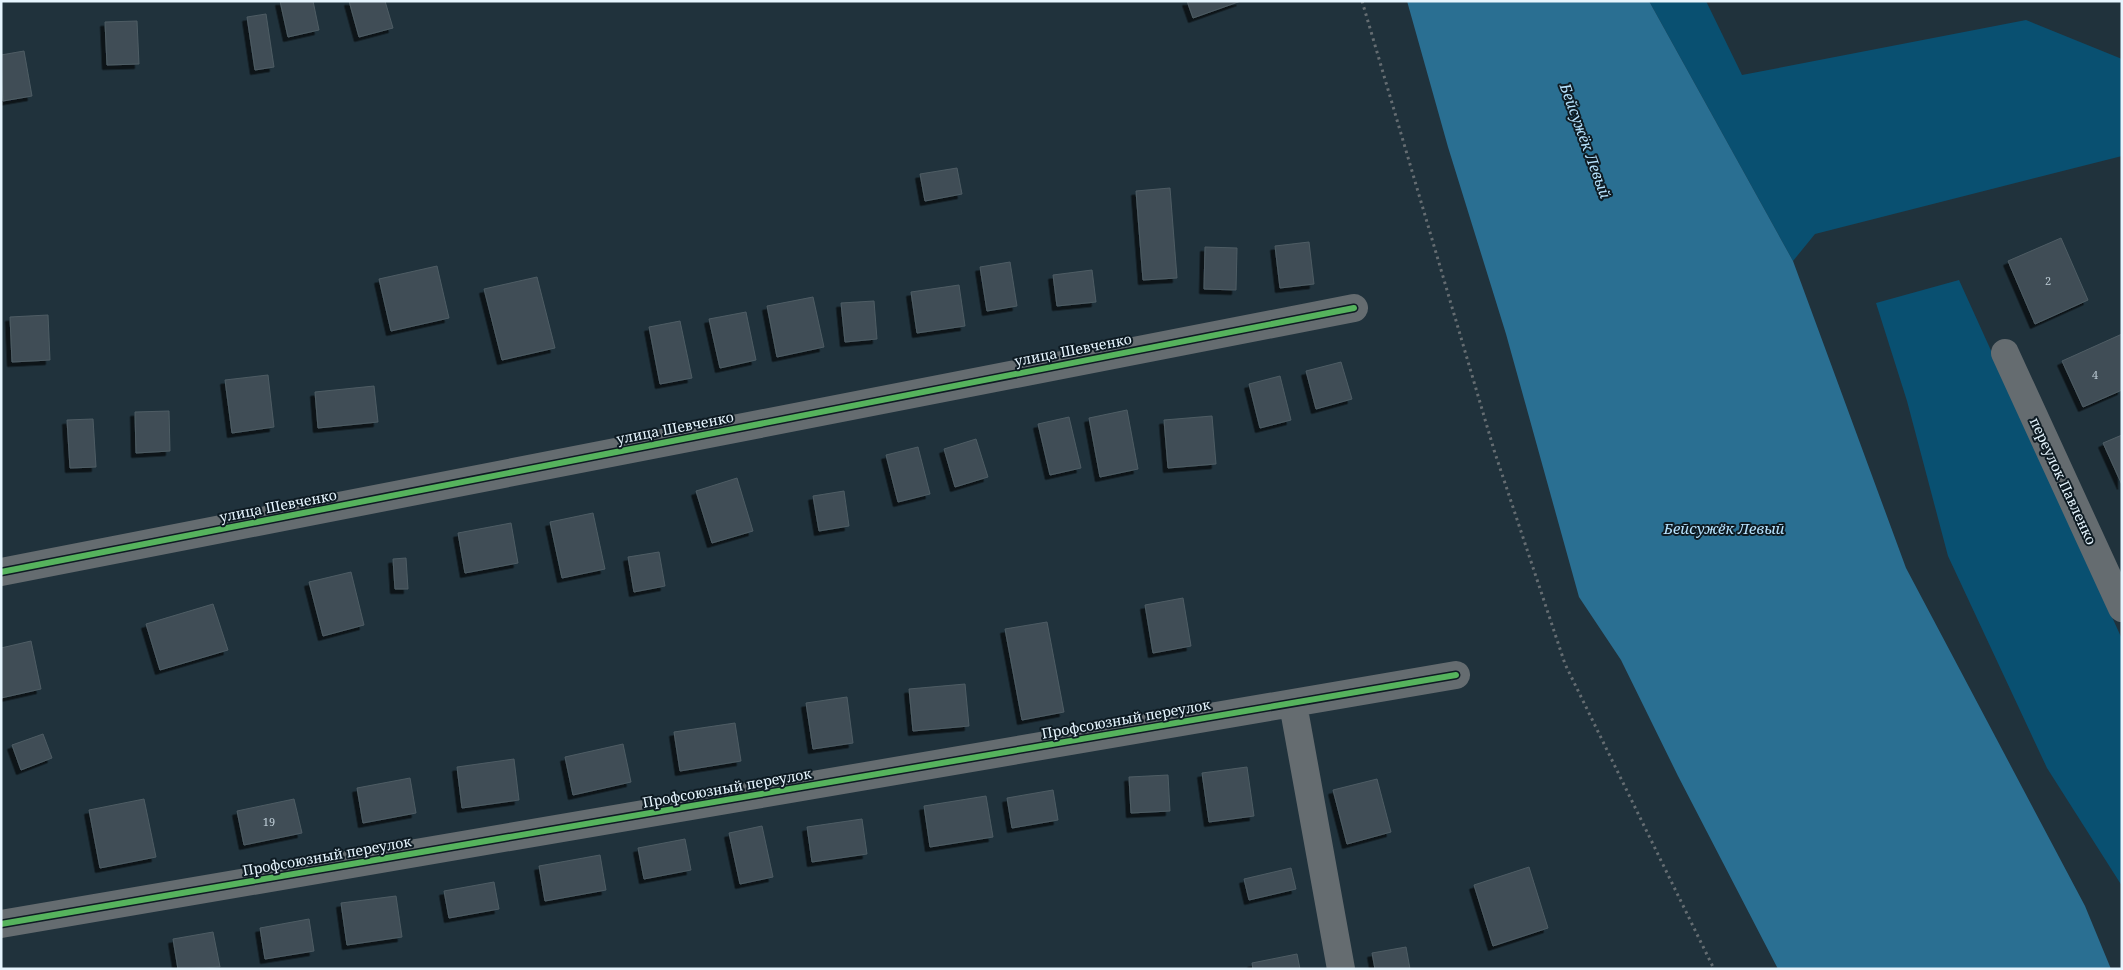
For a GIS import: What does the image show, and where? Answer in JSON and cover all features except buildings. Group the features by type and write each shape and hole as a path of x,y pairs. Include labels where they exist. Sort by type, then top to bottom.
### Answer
{"street":[{"name":"улица Шевченко","path":"1,572 1354,308"},
{"name":"переулок Павленко","path":"2005,353 2122,608"},
{"name":"Профсоюзный переулок","path":"1,924 1456,675"},
{"path":"1293,704 1341,969"}],"path":[{"path":"1362,1 1494,450 1565,664 1714,969"}],"shaded area":[{"path":"1649,1 1706,1 1742,75 2026,20 2122,59 2122,156 1815,234 1793,261"},
{"path":"1959,280 2122,639 2122,886 2047,768 1948,556 1907,401 1876,303"}],"water":[{"name":"Бейсужёк Левый","path":"1407,1 1649,1 1793,261 1906,568 2085,906 2111,969 1778,969 1678,776 1621,660 1579,597 1506,334 1448,147"}],"cycle path":[{"path":"1,572 1354,308"},
{"path":"1,924 1456,675"}]}
